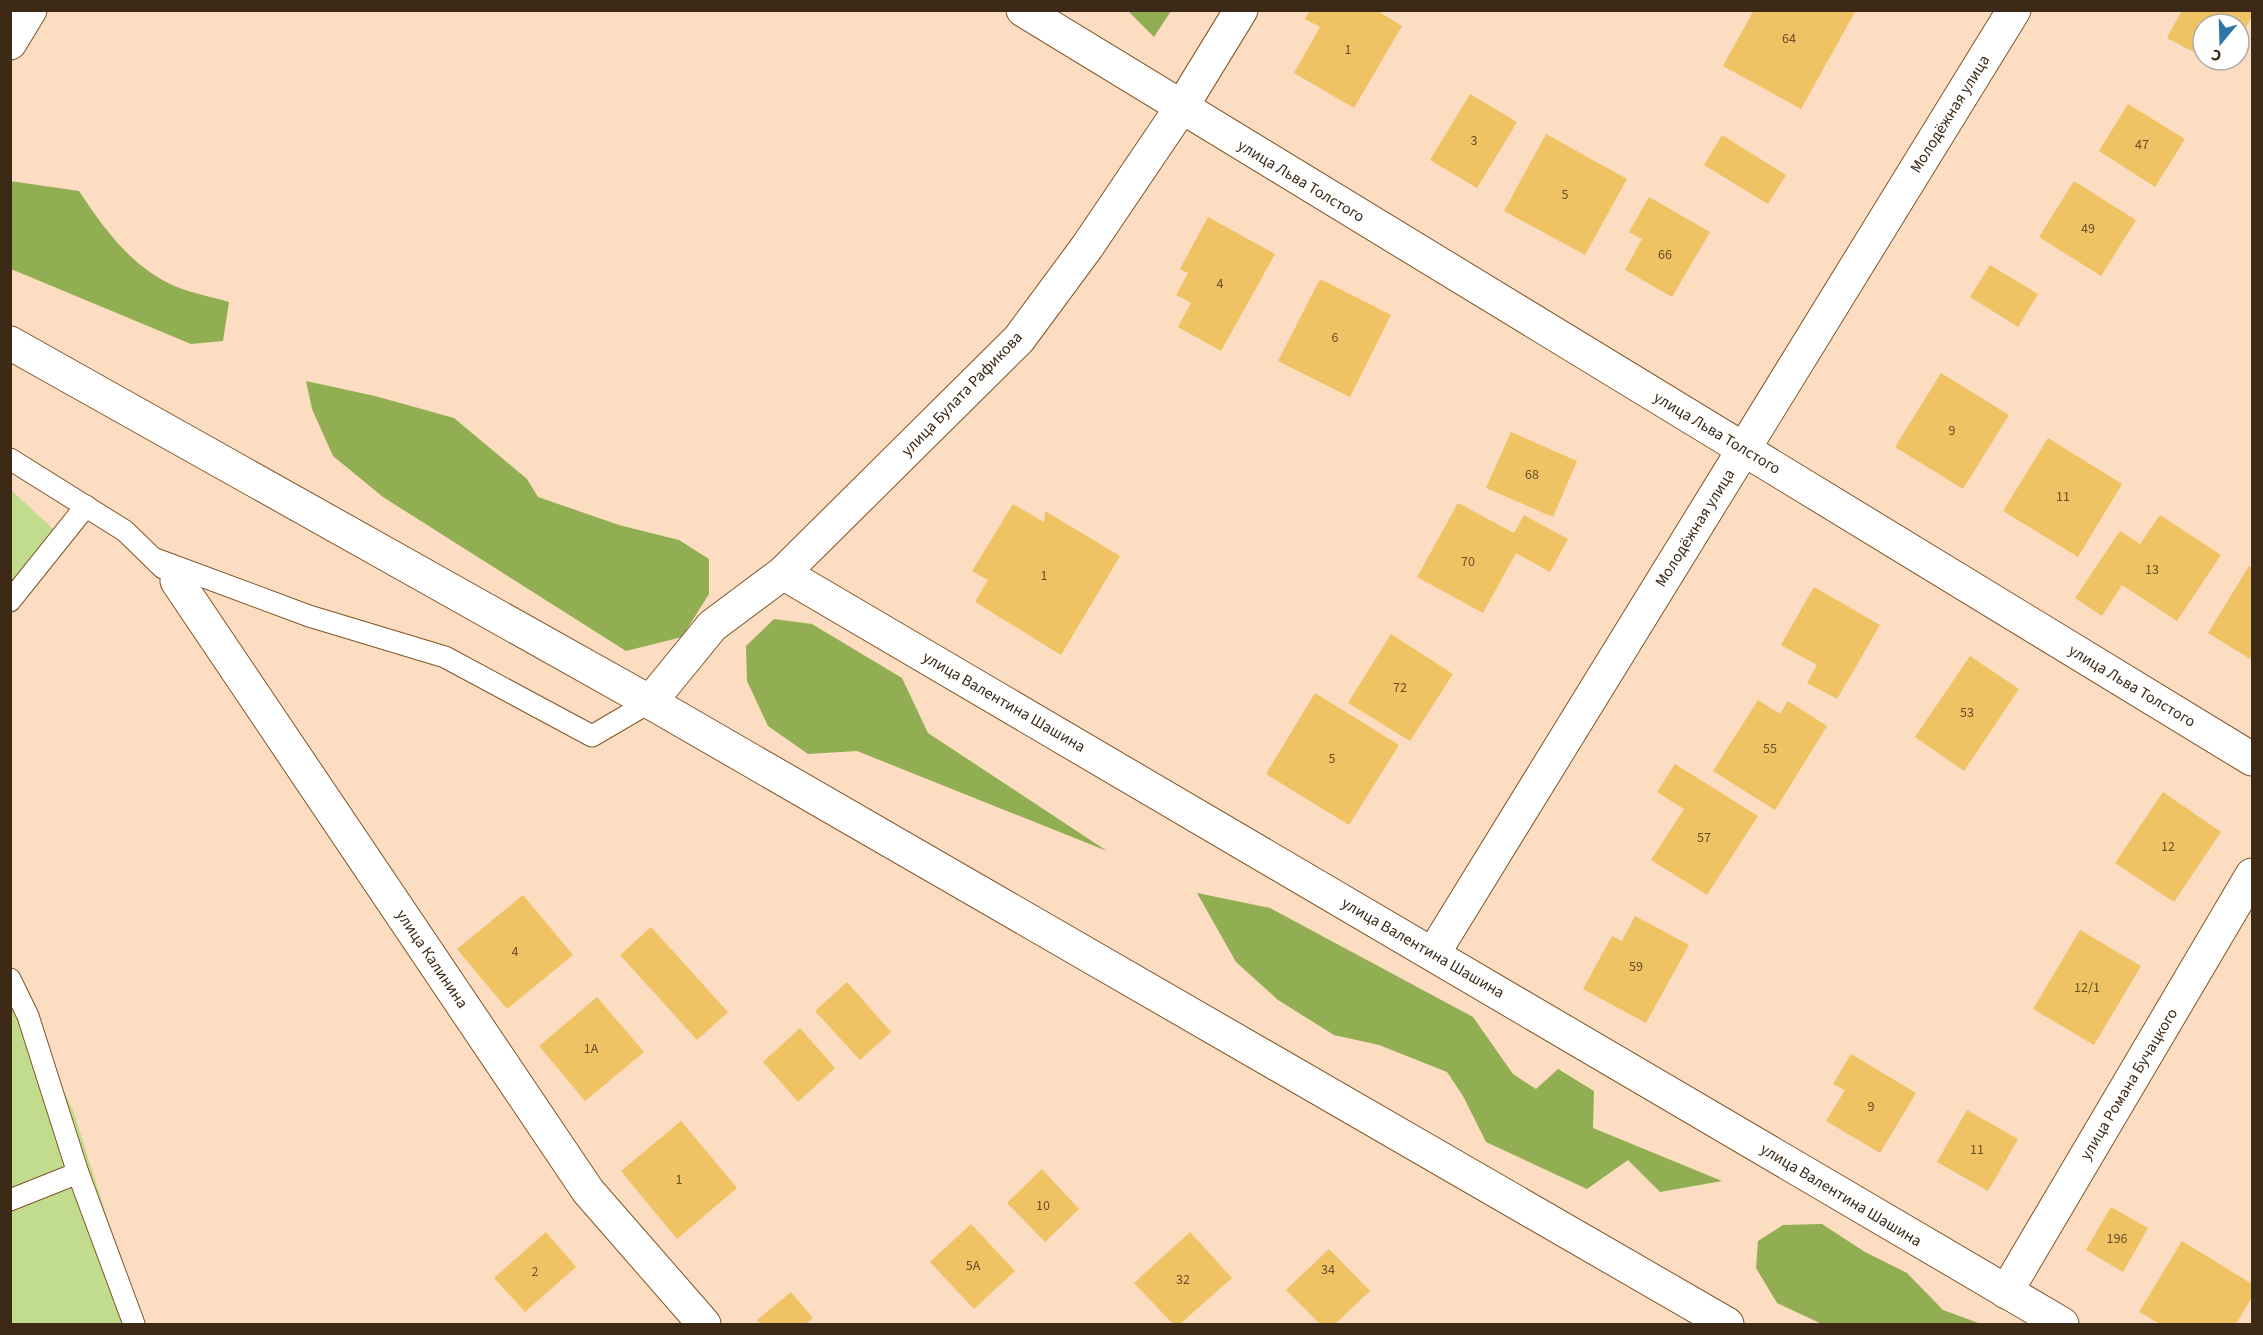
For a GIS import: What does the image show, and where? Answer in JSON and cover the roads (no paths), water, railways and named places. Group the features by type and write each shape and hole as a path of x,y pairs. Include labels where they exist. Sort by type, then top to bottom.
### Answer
{"street":[{"path":"10,43 30,10"},
{"name":"улица Льва Толстого","path":"1023,10 2253,759"},
{"name":"улица Булата Рафикова","path":"650,702 712,626 783,573 1019,339 1087,247 1181,108 1241,10"},
{"name":"Молодёжная улица","path":"1433,954 2014,10"},
{"path":"10,343 650,702 1714,1321"},
{"name":"улица Валентина Шашина","path":"783,573 2062,1324"},
{"name":"улица Калинина","path":"177,581 588,1191 704,1324"},
{"name":"улица Романа Бучацкого","path":"2006,1292 2253,875"}],"lane":[{"path":"10,459 125,531 177,581"},
{"path":"10,601 86,506"},
{"path":"153,558 309,616 445,657 592,736 650,702"},
{"path":"10,979 28,1016 78,1173 134,1324"},
{"path":"10,1200 78,1173"}]}
